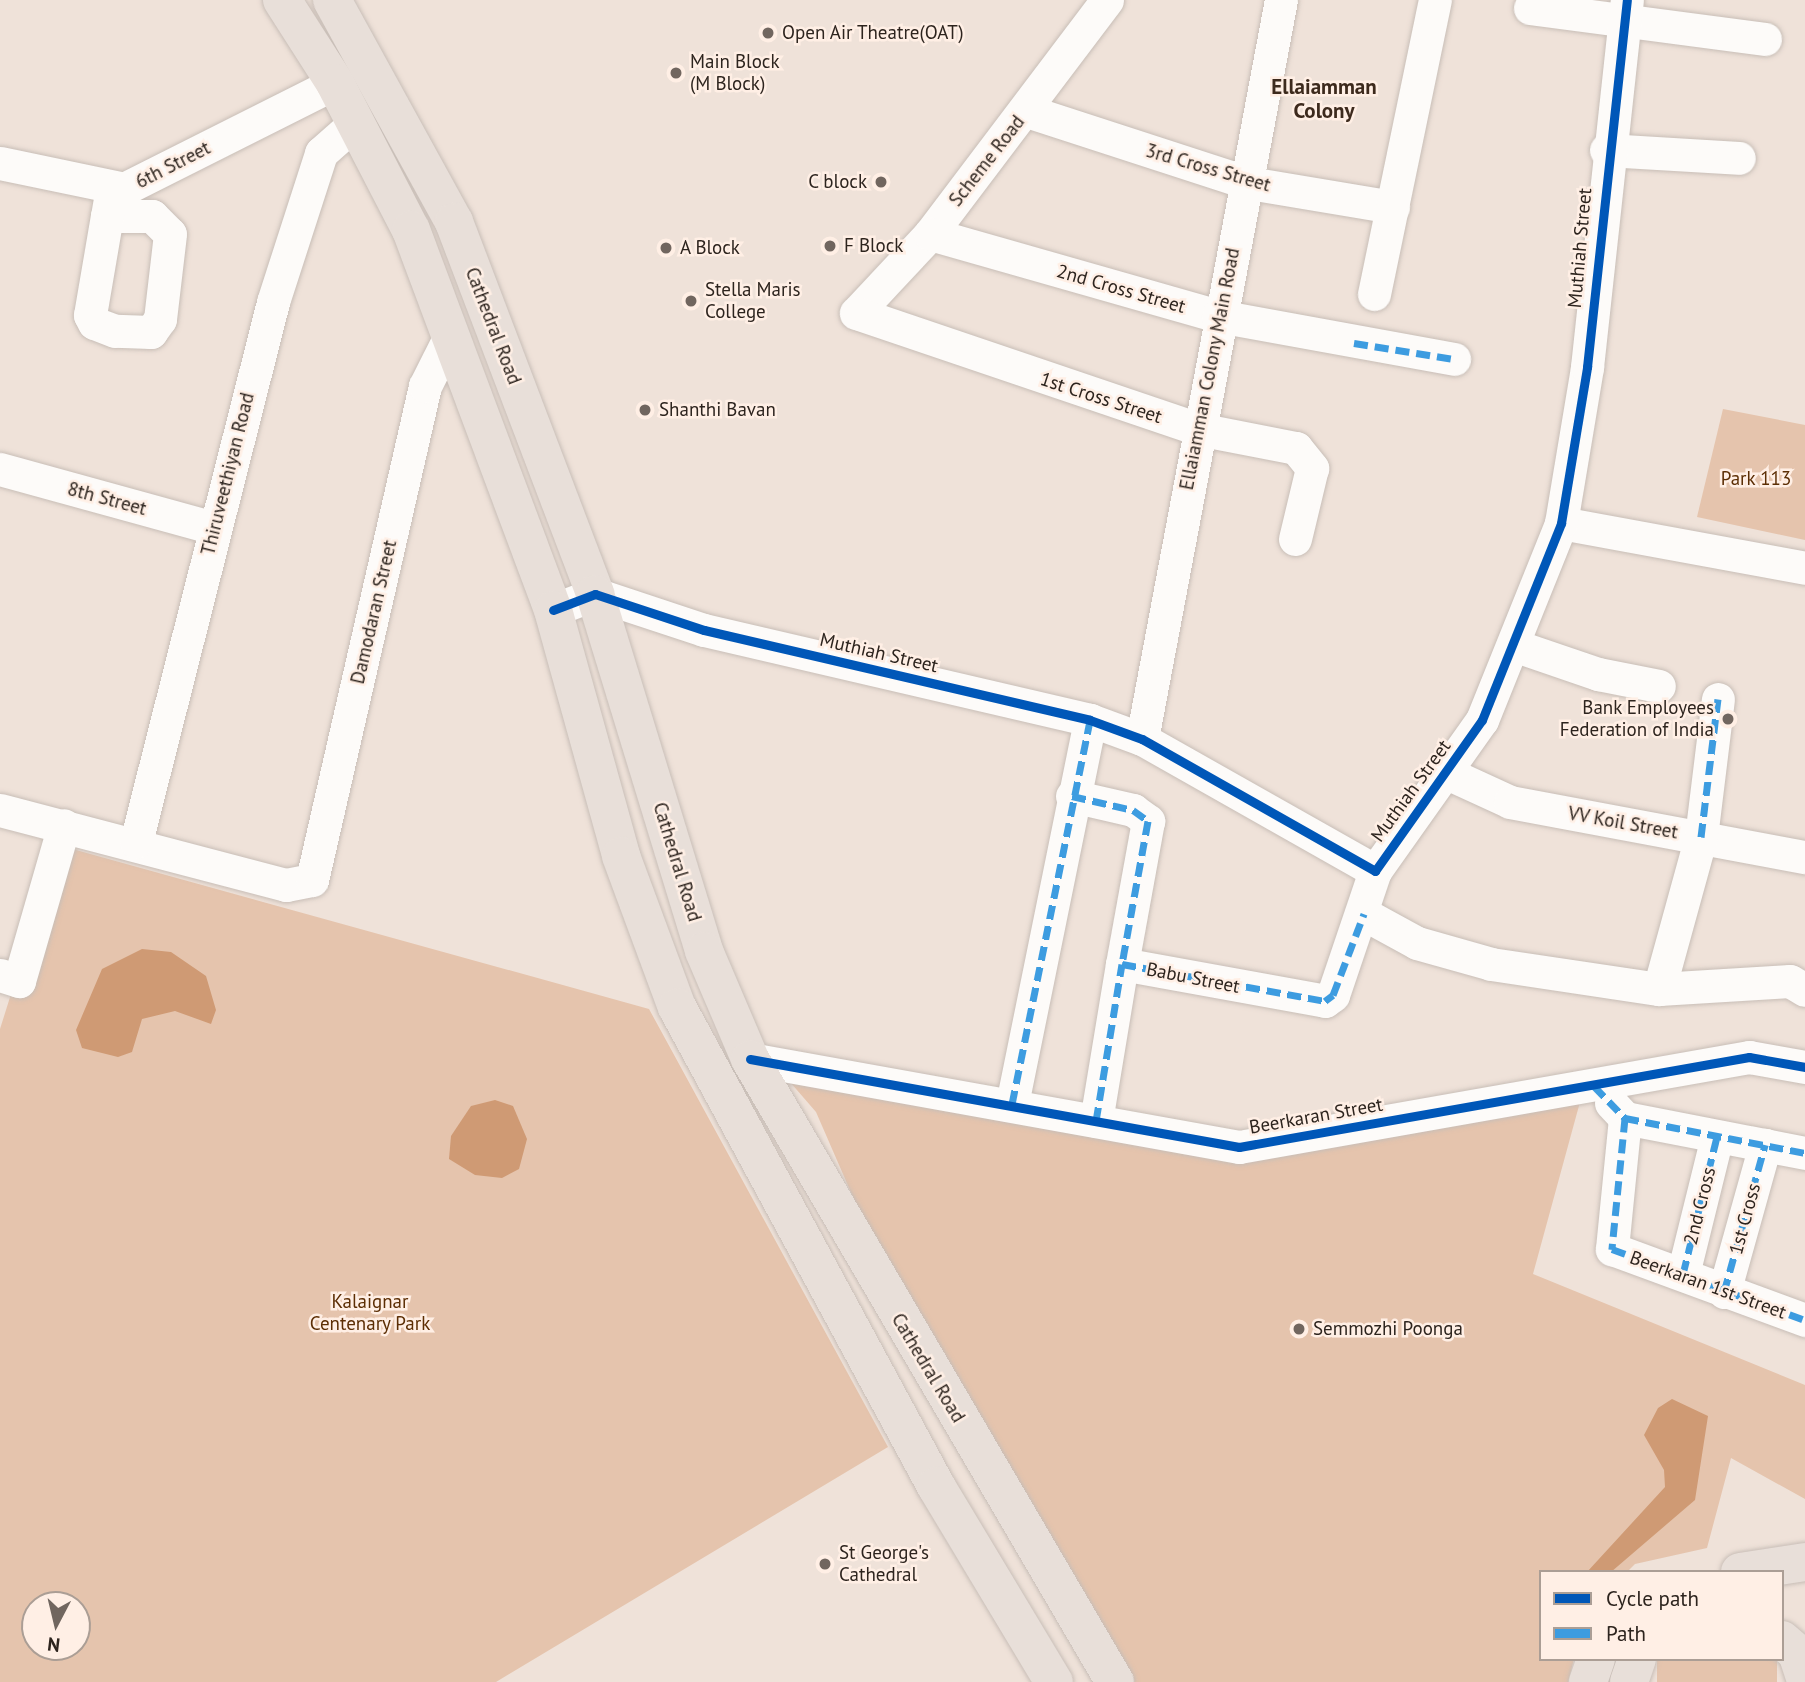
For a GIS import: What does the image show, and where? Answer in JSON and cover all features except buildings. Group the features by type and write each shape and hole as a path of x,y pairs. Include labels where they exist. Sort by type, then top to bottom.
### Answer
{"main road":[{"path":"282,0 335,83 411,230 553,610 621,856 677,1007 936,1486 1054,1682"},
{"name":"Cathedral Road","path":"332,0 454,222 595,594 704,951 750,1059 1115,1682"},
{"path":"1761,1570 1802,1566"},
{"path":"1784,1642 1797,1653 1805,1677"},
{"path":"1588,1682 1595,1661"},
{"path":"1629,1682 1636,1661"}],"street":[{"name":"Scheme Road","path":"856,313 930,234 1027,111 1107,0"},
{"name":"Ellaiamman Colony Main Road","path":"1142,739 1218,316 1249,183 1281,0"},
{"path":"1374,294 1435,0"},
{"path":"1530,8 1625,12 1765,39"},
{"name":"Muthiah Street","path":"595,594 704,630 1090,720 1142,739 1375,871 1482,720 1516,646 1560,523 1587,367 1606,150 1625,12"},
{"name":"6th Street","path":"0,163 109,201 124,189 158,175 335,83"},
{"name":"3rd Cross Street","path":"1027,111 1249,183 1393,207"},
{"name":"Thiruveethiyan Road","path":"136,842 254,367 321,153 355,123"},
{"path":"1606,150 1739,158"},
{"name":"2nd Cross Street","path":"930,234 1218,316 1354,343 1454,359"},
{"name":"1st Cross Street","path":"856,313 1198,429 1307,454 1312,468 1295,539"},
{"name":"Damodaran Street","path":"136,842 302,886 317,866 425,386 450,336"},
{"name":"8th Street","path":"0,469 214,528"},
{"path":"1560,523 1805,568"},
{"path":"553,610 595,594"},
{"path":"1516,646 1598,674 1659,686"},
{"path":"1659,989 1702,837 1718,699"},
{"path":"1012,1104 1072,796 1090,720"},
{"name":"VV Koil Street","path":"1447,773 1468,788 1510,802 1805,857"},
{"path":"1072,796 1133,810 1148,821 1122,964"},
{"path":"0,810 136,842"},
{"path":"0,975 19,981 64,825"},
{"name":"Babu Street","path":"1096,1121 1122,964 1325,1002 1333,995 1364,914 1375,871"},
{"path":"1364,914 1417,943 1491,964 1659,989 1790,981 1805,990"},
{"name":"Beerkaran Street","path":"750,1059 1240,1147 1749,1057 1805,1067"},
{"path":"1594,1086 1625,1118 1805,1153"},
{"name":"Beerkaran 1st Street","path":"1625,1118 1612,1249 1805,1320"},
{"name":"2nd Cross","path":"1683,1274 1717,1137"},
{"name":"1st Cross","path":"1724,1292 1765,1145"}],"green space":[{"name":"Park 113","path":"1723,409 1805,425 1805,540 1697,517"},
{"name":"Kalaignar Centenary Park","path":"58,845 649,1009 888,1447 496,1682 0,1682 0,1029"},
{"name":"Semmozhi Poonga","path":"790,1082 1238,1159 1580,1102 1533,1274 1805,1385 1805,1499 1731,1458 1707,1548 1635,1564 1629,1570 1539,1570 1539,1661 1573,1661 1568,1682 1134,1682 856,1204 816,1112"},
{"path":"1657,1661 1777,1661 1777,1682 1657,1682"}],"shaded area":[{"path":"142,949 171,952 206,976 216,1010 211,1024 175,1011 142,1019 132,1052 118,1057 82,1048 76,1030 102,969"},
{"path":"495,1100 513,1106 527,1139 519,1169 502,1178 475,1175 449,1159 451,1136 471,1106"},
{"path":"1672,1399 1708,1416 1695,1500 1613,1570 1589,1570 1665,1487 1664,1470 1644,1435 1658,1408"}],"marked path":[{"path":"1354,343 1454,359"},
{"path":"1701,837 1718,699"},
{"path":"1012,1104 1090,720"},
{"path":"1072,796 1133,810 1148,821 1122,964"},
{"path":"1096,1121 1122,964 1325,1001 1333,995 1364,914"},
{"path":"1594,1086 1625,1118 1805,1153"},
{"path":"1625,1118 1612,1249 1805,1320"},
{"path":"1683,1274 1717,1137"},
{"path":"1724,1292 1765,1145"}],"cycle path":[{"path":"553,610 595,594 704,630 1090,720 1142,739 1375,871 1482,720 1561,523 1587,367 1627,0"},
{"path":"750,1059 1239,1147 1749,1057 1805,1067"}],"place":[{"name":"Open Air Theatre(OAT)","path":"768,33"},
{"name":"Main Block (M Block)","path":"676,73"},
{"name":"C block","path":"881,182"},
{"name":"F Block","path":"830,246"},
{"name":"A Block","path":"666,248"},
{"name":"Stella Maris College","path":"691,301"},
{"name":"Shanthi Bavan","path":"645,410"},
{"name":"Bank Employees Federation of India","path":"1728,719"},
{"name":"Semmozhi Poonga","path":"1299,1329"},
{"name":"St George's Cathedral","path":"825,1564"}],"district":[{"name":"Ellaiamman Colony","path":"1324,99"}]}
